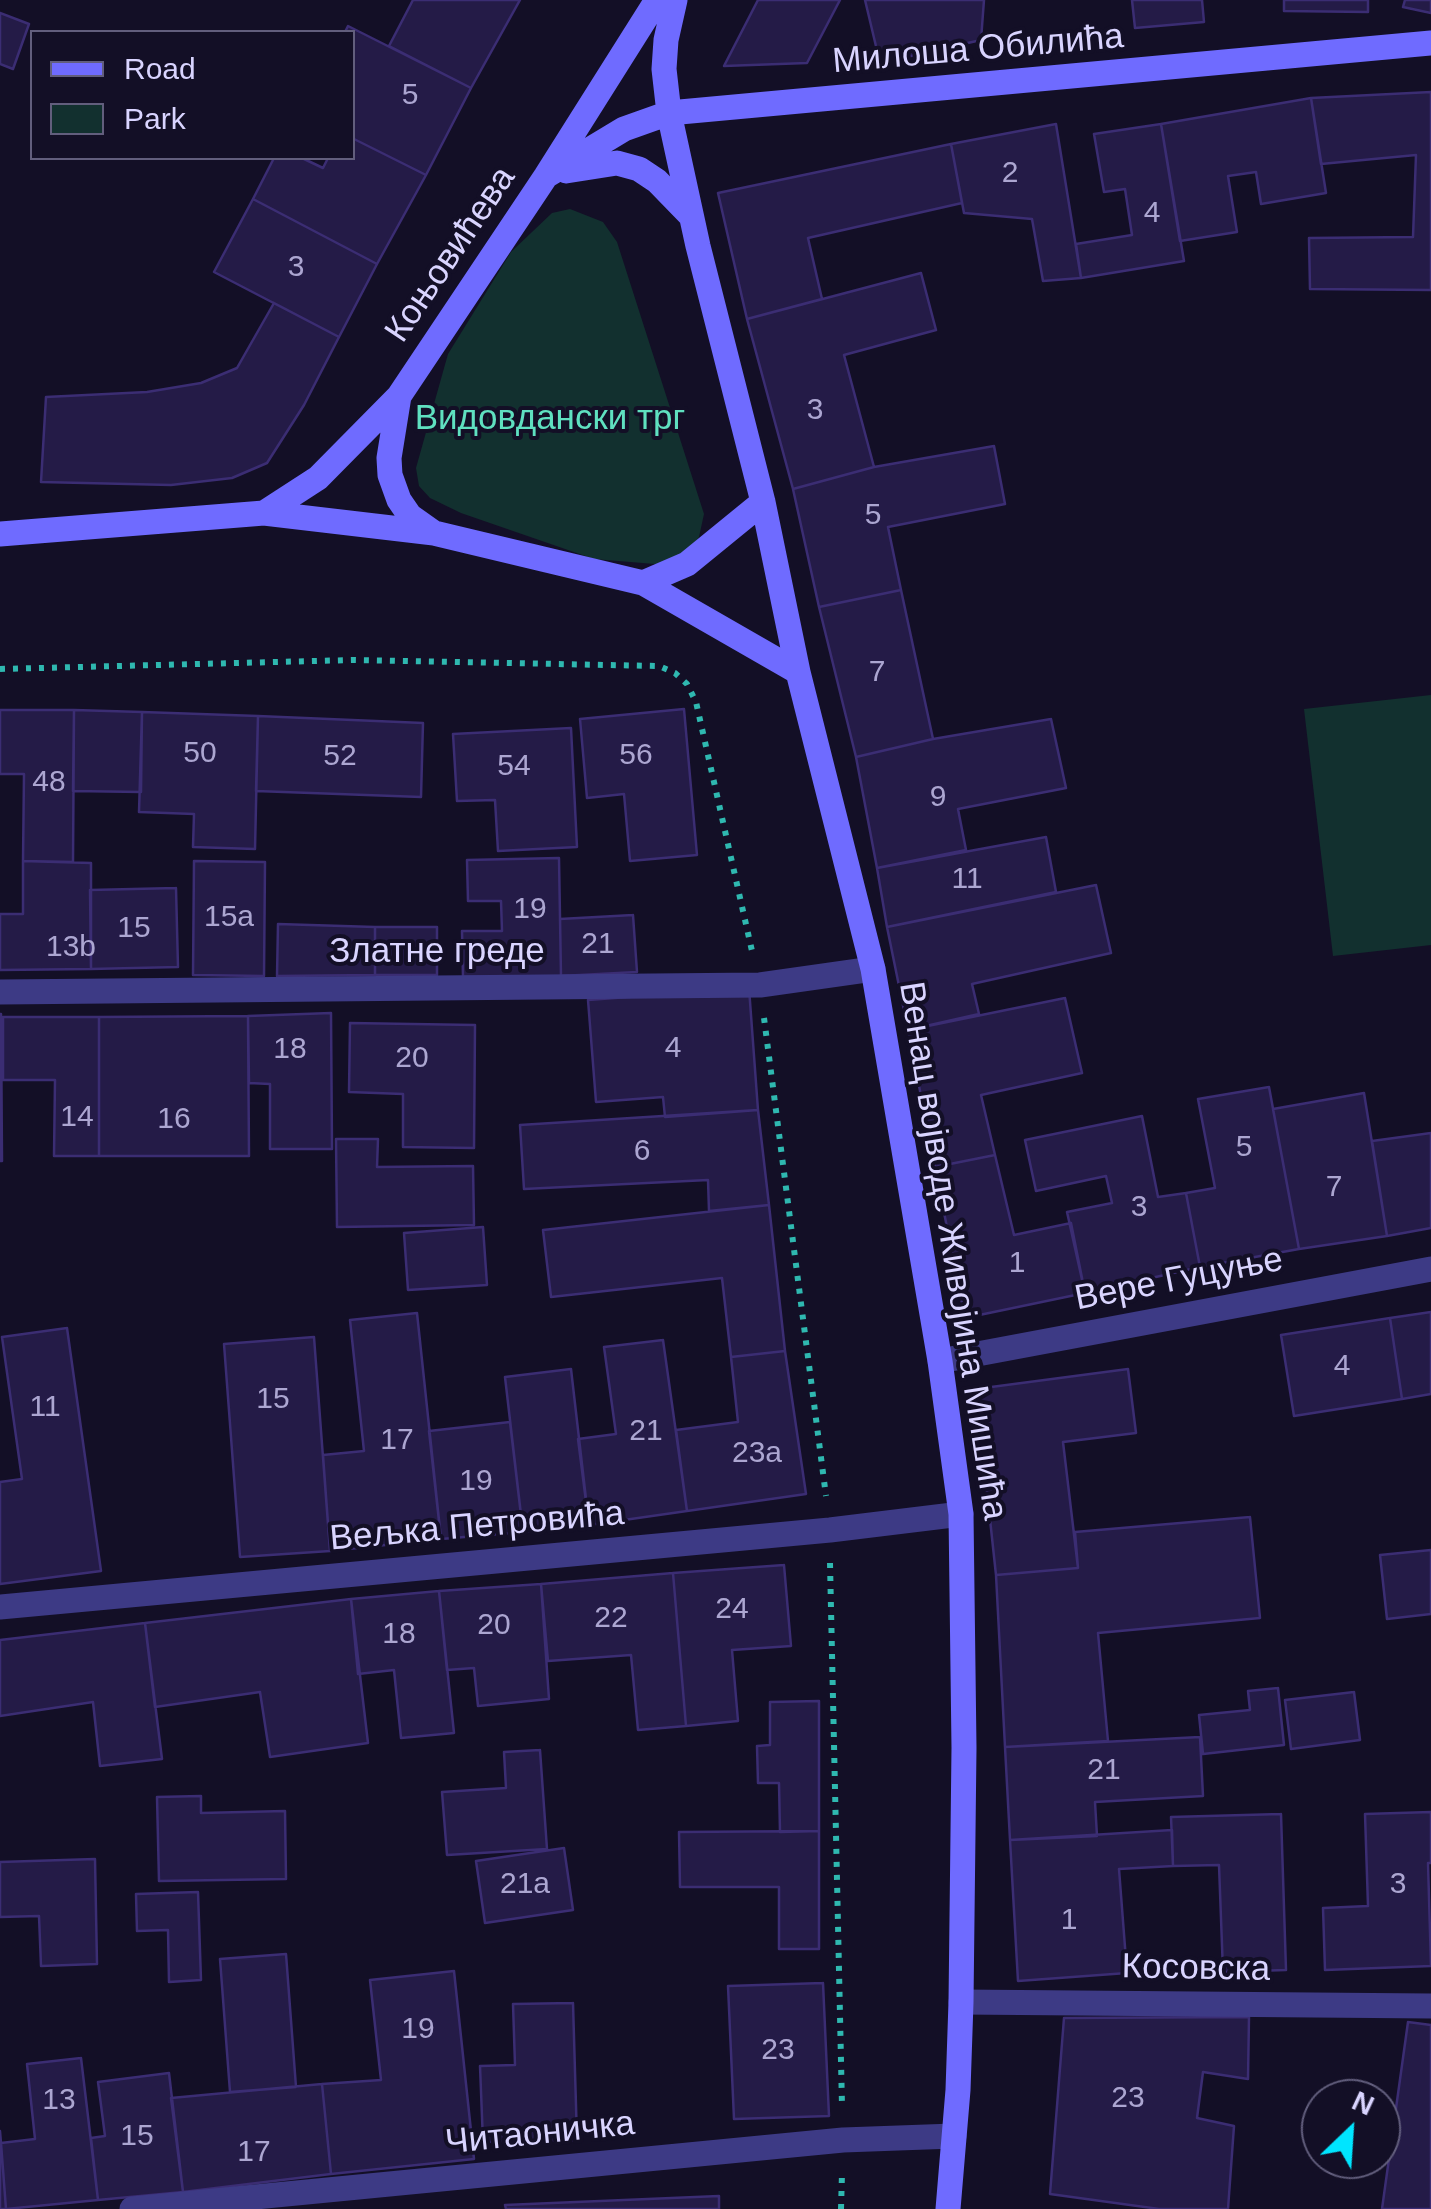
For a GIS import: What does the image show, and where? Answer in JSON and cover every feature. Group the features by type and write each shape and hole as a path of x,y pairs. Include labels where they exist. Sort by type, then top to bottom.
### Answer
{"main road":[{"name":"Коњовићева","path":"264,513 318,478 399,396 546,176 657,0"},
{"path":"675,0 664,69 669,113 691,216"},
{"name":"Милоша Обилића","path":"546,176 624,129 669,113 1431,43"},
{"path":"546,176 617,163 639,168 658,181 691,216"},
{"name":"Венац војводе Живојина Мишића","path":"691,216 763,502 798,672 873,969 940,1361 961,1514 961,2002 948,2209"},
{"path":"399,396 390,448 390,475 410,516 434,533"},
{"path":"642,583 687,564 763,502"},
{"path":"0,534 264,513 434,533 642,583 798,672"}],"street":[{"name":"Златне греде","path":"0,992 760,985 873,969"},
{"name":"Вере Гуцуње","path":"940,1361 1431,1269"},
{"name":"Вељка Петровића","path":"0,1607 830,1530 961,1514"},
{"name":"Косовска","path":"961,2002 1431,2006"},
{"name":"Читаоничка","path":"132,2209 843,2140 954,2136"}],"path":[{"path":"0,669 354,660 659,666 675,673 696,702 760,985 830,1530 843,2140 841,2209"}],"green space":[{"name":"Видовдански трг","path":"570,209 603,222 617,242 704,514 699,537 686,556 667,565 594,559 461,513 430,498 419,486 416,468 448,354 511,252 552,213"},
{"path":"1431,695 1431,945 1333,956 1304,709"}],"building":[{"path":"413,0 520,0 471,88 389,46"},
{"path":"758,0 840,0 807,63 724,66"},
{"path":"865,0 984,0 981,40 880,63"},
{"path":"1132,0 1202,0 1204,22 1135,28"},
{"path":"1284,0 1368,0 1368,12 1284,11"},
{"path":"1405,0 1431,0 1431,13 1403,7"},
{"path":"0,13 29,24 13,69 0,64"},
{"path":"348,26 471,88 426,175 355,140 355,30 346,30"},
{"path":"1431,92 1431,290 1310,289 1309,238 1413,237 1416,155 1321,164 1311,98"},
{"path":"1311,98 1326,193 1261,204 1256,172 1228,176 1237,232 1180,241 1161,124"},
{"path":"1056,124 1081,278 1043,281 1032,219 964,213 951,144"},
{"path":"1161,124 1184,261 1081,278 1076,244 1132,235 1125,189 1104,192 1094,134"},
{"path":"355,140 426,175 377,264 253,199 273,160 306,160 323,168 327,160 355,160"},
{"path":"951,144 962,203 808,238 822,299 747,319 718,193"},
{"path":"253,199 377,264 339,337 214,272"},
{"path":"921,273 936,330 844,355 874,467 793,489 747,319"},
{"path":"274,303 339,337 304,405 267,463 232,478 171,485 41,482 46,397 147,392 201,383 237,368"},
{"path":"994,446 1005,504 888,527 901,590 819,607 793,489 874,467"},
{"path":"901,590 933,739 856,757 819,607"},
{"path":"684,709 697,855 630,861 624,794 587,798 580,719"},
{"path":"0,710 74,710 73,862 23,861 24,774 0,774"},
{"path":"74,710 142,712 141,792 73,791"},
{"path":"142,712 258,716 255,849 193,847 194,814 139,812"},
{"path":"258,716 423,723 421,797 256,791"},
{"path":"1051,719 1066,788 958,809 966,850 877,868 856,757"},
{"path":"571,728 577,847 498,851 495,800 457,801 453,734"},
{"path":"1046,837 1056,892 887,927 877,868"},
{"path":"559,858 561,976 463,977 462,931 502,931 501,901 468,901 467,860"},
{"path":"23,861 91,863 91,969 0,970 0,914 23,914"},
{"path":"194,861 265,862 264,976 193,975"},
{"path":"1096,885 1111,953 972,984 979,1014 908,1030 887,927"},
{"path":"176,888 178,967 91,969 90,890"},
{"path":"633,915 637,972 561,976 560,919"},
{"path":"278,924 375,927 375,975 277,976"},
{"path":"375,927 437,927 437,975 375,975"},
{"path":"749,988 758,1110 665,1117 663,1097 596,1102 588,1000"},
{"path":"1065,998 1082,1073 981,1095 995,1155 935,1167 908,1030"},
{"path":"331,1013 332,1149 270,1149 270,1084 249,1083 248,1016"},
{"path":"1,1014 2,1161 0,1161"},
{"path":"248,1016 249,1156 99,1156 99,1017"},
{"path":"3,1017 99,1017 99,1156 54,1156 55,1080 3,1080"},
{"path":"350,1023 475,1025 474,1148 403,1147 403,1094 349,1092"},
{"path":"1269,1087 1299,1249 1200,1267 1186,1193 1215,1188 1198,1099"},
{"path":"1364,1093 1387,1236 1299,1249 1273,1109"},
{"path":"758,1110 769,1205 709,1211 708,1180 524,1189 520,1125"},
{"path":"1142,1116 1158,1197 1186,1193 1200,1267 1085,1293 1067,1212 1112,1203 1106,1176 1036,1191 1025,1140"},
{"path":"1431,1133 1431,1228 1387,1236 1372,1141"},
{"path":"336,1139 378,1139 377,1167 473,1166 474,1225 337,1227"},
{"path":"995,1155 1014,1235 1071,1223 1085,1293 965,1318 935,1167"},
{"path":"769,1205 785,1351 731,1357 722,1278 551,1297 543,1230"},
{"path":"483,1227 487,1285 408,1290 404,1233"},
{"path":"1431,1312 1431,1394 1402,1399 1390,1318"},
{"path":"417,1313 441,1539 330,1551 323,1455 364,1451 350,1320"},
{"path":"1390,1318 1402,1399 1294,1416 1281,1335"},
{"path":"67,1328 101,1571 0,1584 0,1482 22,1479 2,1337"},
{"path":"314,1337 330,1551 240,1557 224,1344"},
{"path":"663,1340 687,1511 589,1525 578,1439 616,1434 604,1347"},
{"path":"785,1351 806,1494 687,1511 676,1430 738,1422 731,1357"},
{"path":"571,1369 589,1525 523,1532 505,1377"},
{"path":"1128,1369 1136,1433 1063,1442 1078,1568 996,1575 976,1389"},
{"path":"510,1422 523,1532 441,1539 429,1431"},
{"path":"1250,1517 1260,1618 1098,1633 1108,1741 1005,1747 996,1575 1078,1568 1075,1532"},
{"path":"1431,1550 1431,1614 1387,1619 1380,1555"},
{"path":"784,1565 791,1646 732,1650 738,1721 686,1726 673,1573"},
{"path":"673,1573 686,1726 638,1730 631,1655 548,1661 541,1584"},
{"path":"541,1584 549,1699 478,1706 474,1668 447,1670 439,1591"},
{"path":"439,1591 454,1733 401,1738 394,1670 358,1674 351,1599"},
{"path":"351,1599 368,1743 270,1757 260,1692 155,1707 145,1623"},
{"path":"145,1623 162,1759 100,1766 93,1702 0,1716 0,1640"},
{"path":"1278,1688 1284,1745 1203,1754 1199,1715 1250,1710 1248,1691"},
{"path":"1354,1692 1360,1740 1291,1749 1285,1700"},
{"path":"819,1701 819,1831 780,1832 779,1783 758,1783 757,1746 770,1745 770,1702"},
{"path":"1200,1737 1203,1796 1095,1802 1097,1836 1010,1840 1005,1747"},
{"path":"540,1750 547,1849 447,1855 442,1792 506,1788 504,1752"},
{"path":"201,1796 201,1813 285,1811 286,1879 159,1881 157,1797"},
{"path":"1431,1812 1431,1966 1325,1970 1323,1908 1368,1906 1365,1814"},
{"path":"1281,1814 1286,1970 1223,1972 1219,1865 1173,1866 1171,1817"},
{"path":"1172,1830 1173,1866 1119,1869 1127,1973 1018,1981 1010,1840"},
{"path":"819,1831 819,1949 779,1949 779,1887 680,1887 679,1832"},
{"path":"564,1848 573,1910 485,1923 476,1861"},
{"path":"95,1859 97,1964 41,1966 39,1916 0,1917 0,1862"},
{"path":"198,1892 201,1980 169,1982 168,1930 137,1931 136,1894"},
{"path":"286,1954 296,2087 230,2092 220,1959"},
{"path":"454,1971 474,2159 331,2174 322,2084 381,2080 370,1980"},
{"path":"823,1983 829,2116 734,2119 728,1986"},
{"path":"573,2003 577,2140 483,2142 480,2066 515,2065 513,2004"},
{"path":"1249,2017 1248,2079 1203,2072 1197,2118 1234,2126 1228,2209 1159,2209 1050,2194 1064,2018"},
{"path":"1408,2022 1431,2025 1431,2209 1382,2209 1386,2179 1401,2179 1400,2079"},
{"path":"81,2058 98,2200 6,2209 1,2143 35,2139 27,2064"},
{"path":"169,2073 183,2192 98,2200 91,2138 105,2136 98,2082"},
{"path":"322,2084 331,2174 183,2192 171,2098"},
{"path":"0,2131 1,2143 6,2209 0,2209"},
{"path":"719,2196 719,2209 506,2209 505,2205"}]}
